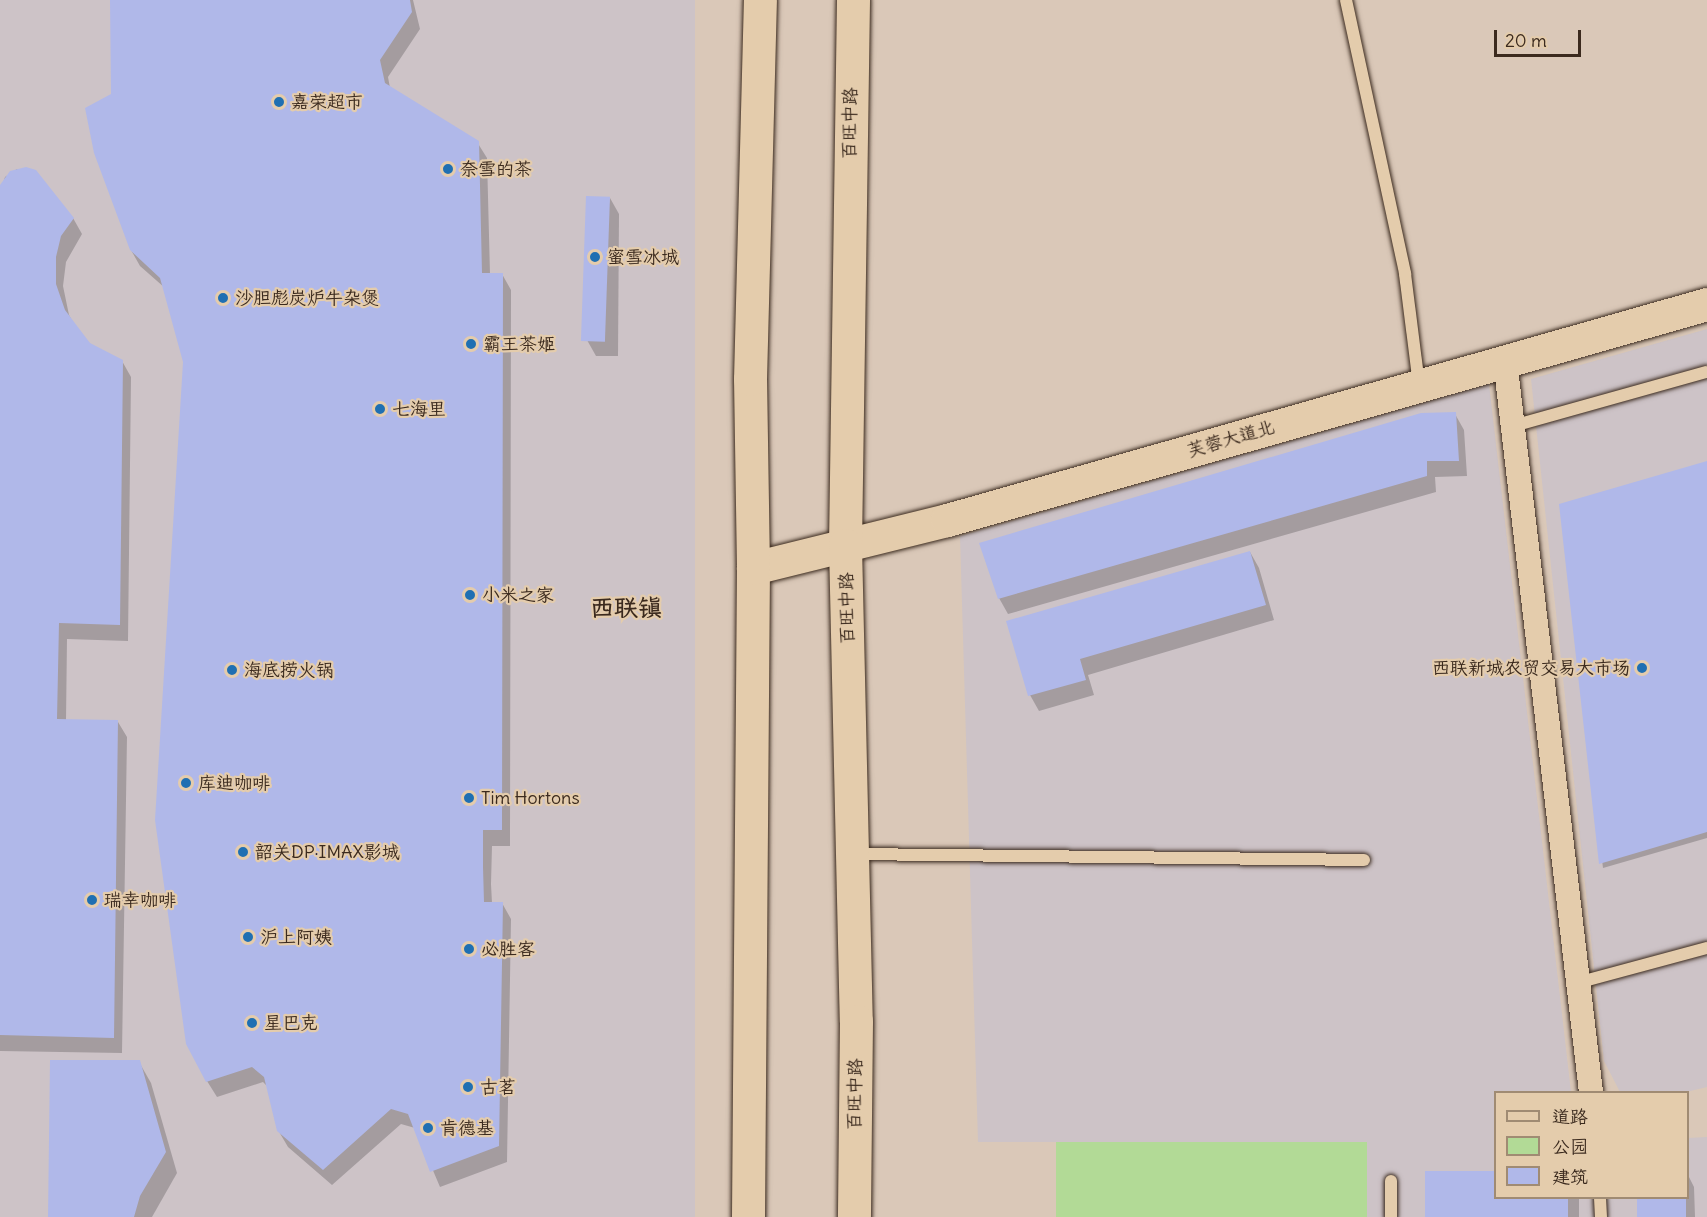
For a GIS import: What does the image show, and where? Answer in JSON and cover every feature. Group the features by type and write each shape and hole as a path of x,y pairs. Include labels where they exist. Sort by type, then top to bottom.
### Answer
{"main road":[{"path":"748,1217 753,568 750,379 760,0"},
{"name":"百旺中路","path":"854,0 845,545 852,854 854,1217"},
{"name":"芙蓉大道北","path":"753,568 947,520 1707,304"}],"street":[{"path":"1505,360 1591,1091"}],"lane":[{"path":"1346,0 1405,274 1419,385"},
{"path":"1513,426 1707,372"},
{"path":"852,854 1364,860"},
{"path":"1578,983 1707,948"},
{"path":"1391,1181 1391,1217"},
{"path":"1600,1199 1600,1217"}],"shaded area":[{"path":"0,0 695,0 695,1217 0,1217"},
{"path":"1707,329 1707,1087 1689,1091 1619,1091 1604,1061 1531,379"},
{"path":"1489,384 1571,1091 1494,1091 1494,1199 1689,1199 1689,1138 1707,1137 1707,1217 1057,1217 1056,1142 978,1142 960,536"}],"green space":[{"path":"1056,1142 1367,1142 1367,1217 1056,1217"}],"building":[{"path":"110,0 410,0 412,12 380,60 385,83 479,141 482,273 503,273 502,830 483,830 484,902 503,902 499,1146 430,1172 408,1114 391,1109 323,1170 277,1131 264,1077 252,1067 206,1082 186,1044 155,820 183,362 160,278 130,250 94,153 85,108 111,94"},
{"path":"26,167 36,170 74,218 61,236 56,257 56,284 65,310 90,343 123,360 120,625 59,623 57,719 118,720 114,1038 0,1035 0,185 10,171"},
{"path":"586,196 610,197 605,342 581,341"},
{"path":"1456,412 1459,461 1427,461 1427,476 998,599 979,543 1421,413"},
{"name":"西联新城农贸交易大市场","path":"1707,461 1707,832 1599,864 1559,504"},
{"path":"1250,551 1266,605 1080,659 1086,680 1028,696 1006,621"},
{"path":"50,1060 140,1060 166,1152 140,1196 134,1217 48,1217"},
{"path":"1425,1171 1494,1171 1494,1199 1568,1199 1568,1217 1425,1217"},
{"path":"1637,1199 1686,1199 1686,1217 1637,1217"}],"place":[{"name":"嘉荣超市","path":"279,102"},
{"name":"奈雪的茶","path":"448,169"},
{"name":"蜜雪冰城","path":"595,257"},
{"name":"沙胆彪炭炉牛杂煲","path":"223,298"},
{"name":"霸王茶姬","path":"471,344"},
{"name":"七海里","path":"380,409"},
{"name":"小米之家","path":"470,595"},
{"name":"西联新城农贸交易大市场","path":"1642,668"},
{"name":"海底捞火锅","path":"232,670"},
{"name":"库迪咖啡","path":"186,783"},
{"name":"Tim Hortons","path":"469,798"},
{"name":"韶关DP·IMAX影城","path":"243,852"},
{"name":"瑞幸咖啡","path":"92,900"},
{"name":"沪上阿姨","path":"248,937"},
{"name":"必胜客","path":"469,949"},
{"name":"星巴克","path":"252,1023"},
{"name":"古茗","path":"468,1087"},
{"name":"肯德基","path":"428,1128"}],"district":[{"name":"西联镇","path":"626,608"}]}
